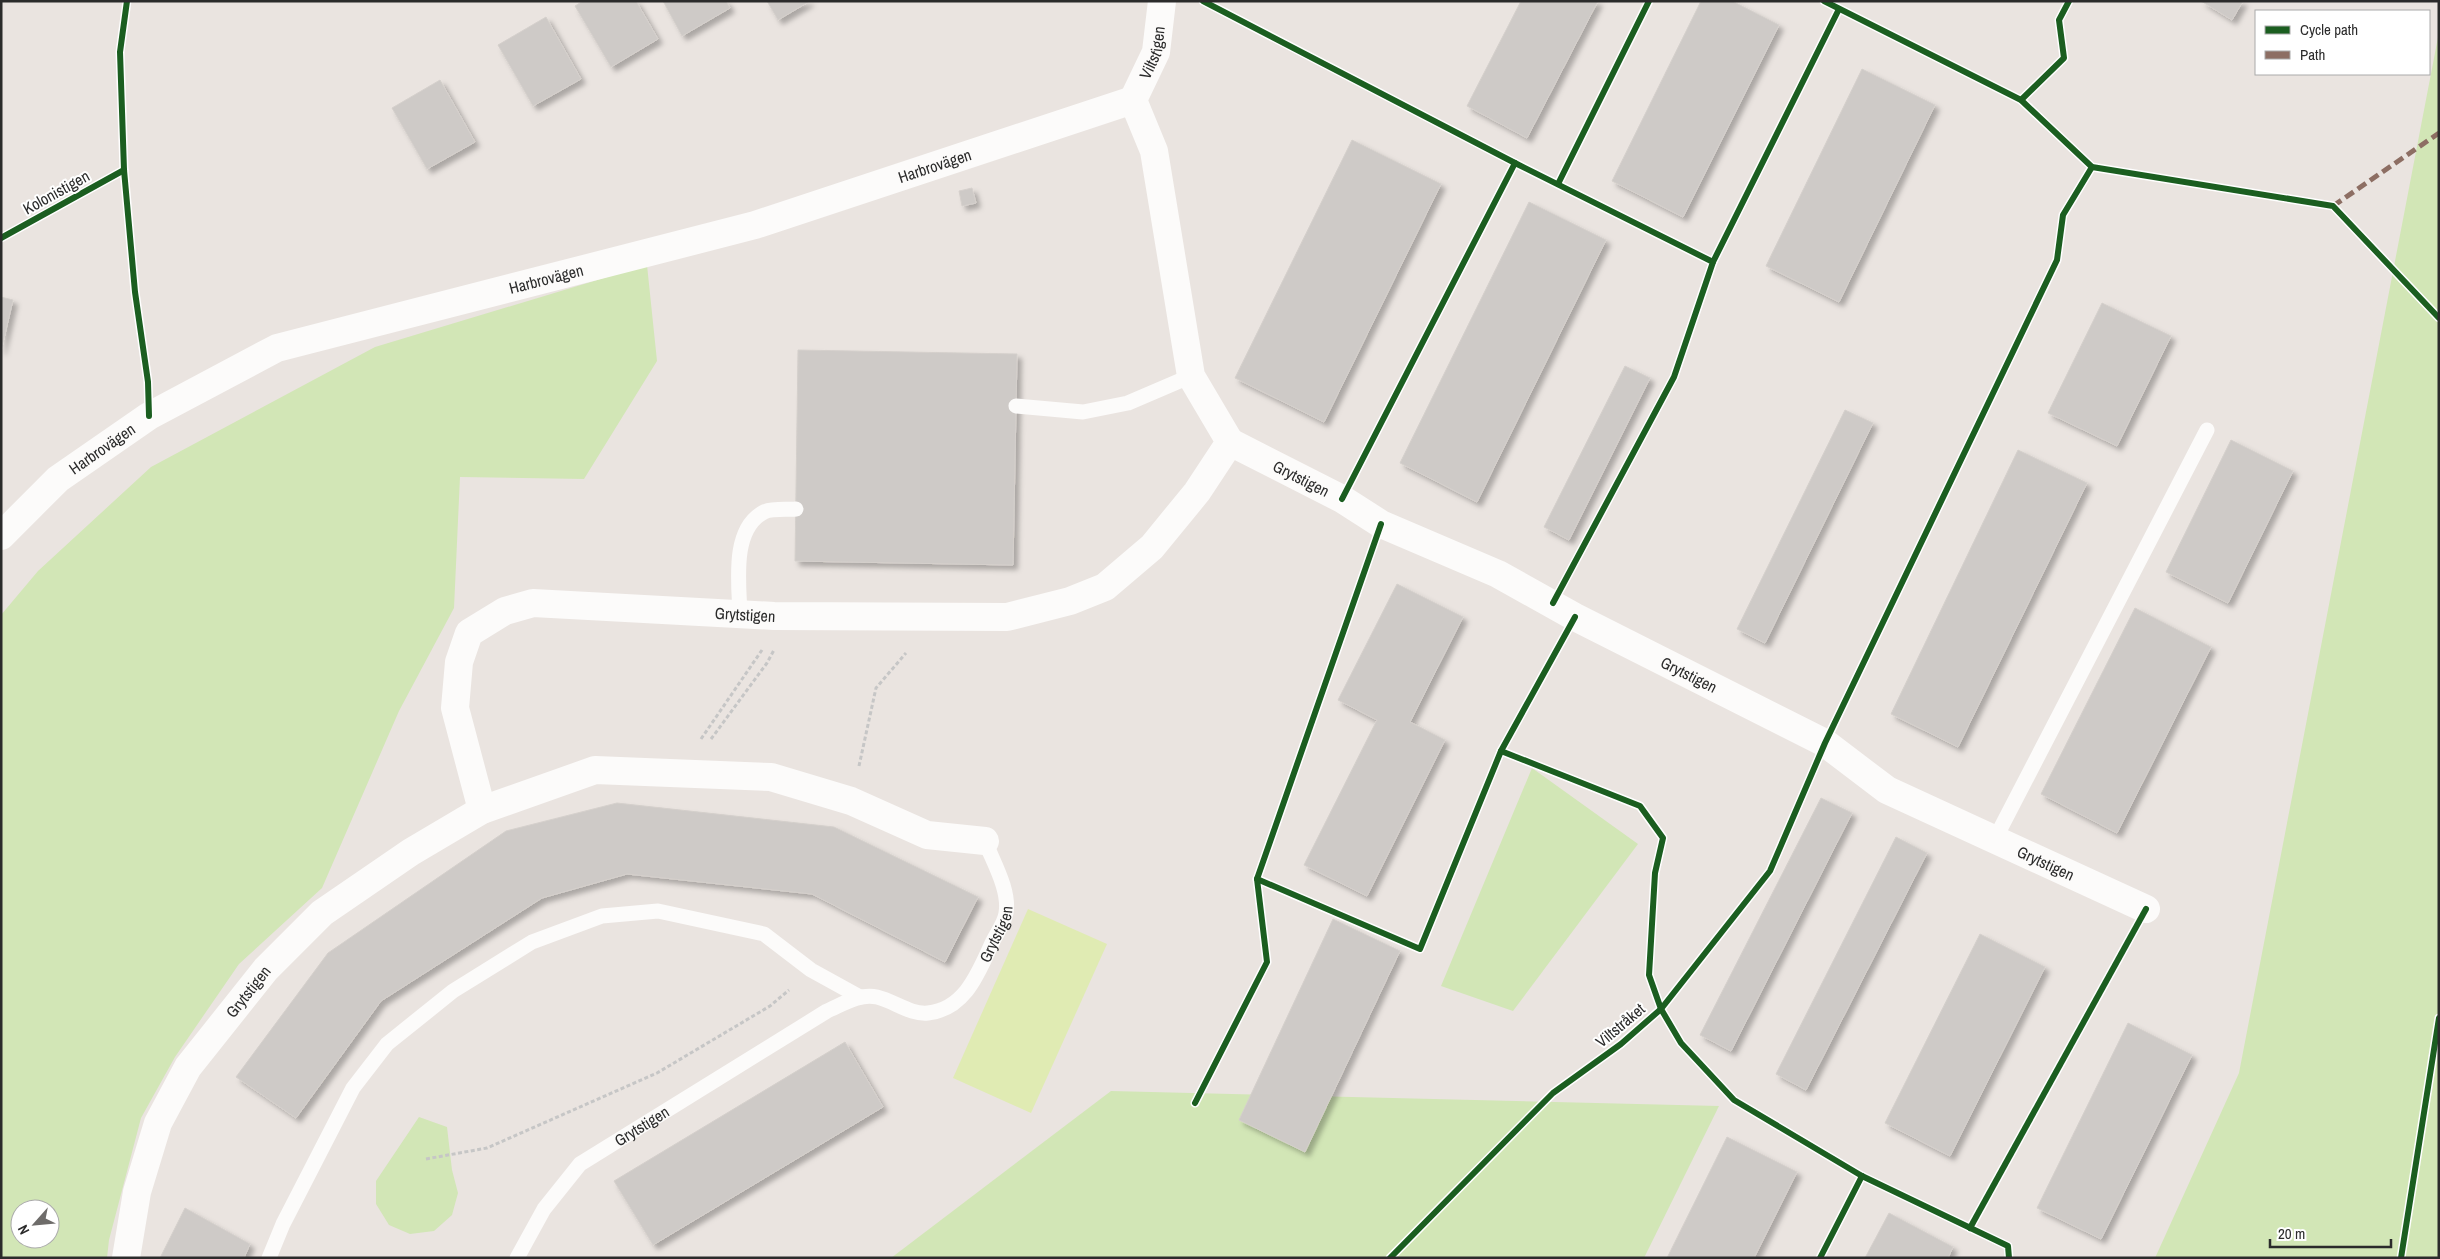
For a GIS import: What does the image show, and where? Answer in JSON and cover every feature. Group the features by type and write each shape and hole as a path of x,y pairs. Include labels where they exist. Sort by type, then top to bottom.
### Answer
{"street":[{"name":"Viltstigen","path":"1133,100 1156,52 1162,1"},
{"path":"1133,100 1154,151 1191,376 1230,442"},
{"name":"Harbrovägen","path":"1,536 58,479 150,416 277,348 754,225 1133,100"},
{"name":"Grytstigen","path":"482,810 455,708 459,662 469,633 505,611 532,603 783,616 1007,617 1070,601 1105,587 1152,547 1197,492 1230,442 1342,499 1381,524 1498,574 1575,617 1825,743 1887,790 2146,909"},
{"name":"Grytstigen","path":"126,1258 137,1192 158,1123 194,1059 266,969 322,913 411,852 482,810 595,770 771,777 851,801 927,835 985,841"}],"lane":[{"path":"1016,406 1084,412 1128,403 1191,376"},
{"path":"1995,840 2206,430"},
{"path":"740,614 738,561 746,530 764,512 796,509"},
{"name":"Grytstigen","path":"517,1258 544,1209 580,1164 827,1011 860,997 877,997 926,1013 943,1009 960,998 973,984 1006,913 1005,891 985,841"},
{"path":"269,1258 283,1224 353,1088 387,1044 453,991 532,942 602,916 658,911 764,934 811,970 860,997"}],"path":[{"path":"127,1 120,52 124,170 135,292 148,382 150,416"},
{"path":"690,773 708,743 767,663 783,616"},
{"path":"690,773 696,746 761,654 783,616"},
{"path":"862,751 876,688 936,616"},
{"path":"426,1159 487,1148 657,1073 770,1006 811,970"}],"green space":[{"path":"2439,32 2439,1258 2155,1258 2239,1073"},
{"path":"647,265 657,361 584,479 460,477 454,608 399,711 322,888 239,964 175,1057 141,1118 109,1240 107,1258 1,1258 1,615 38,571 151,467 375,347"},
{"path":"1532,768 1638,844 1513,1011 1441,986"},
{"path":"1028,909 1107,944 1031,1113 953,1078"},
{"path":"1111,1091 1719,1106 1644,1258 891,1258"},
{"path":"419,1117 447,1127 452,1170 458,1193 452,1215 434,1231 410,1234 389,1225 376,1204 376,1181"}],"building":[{"path":"583,1 636,1 658,39 611,67 575,6"},
{"path":"663,1 726,1 730,8 682,36"},
{"path":"767,1 810,1 778,20"},
{"path":"1521,1 1598,1 1527,138 1467,106"},
{"path":"1701,1 1732,1 1779,25 1683,217 1612,181"},
{"path":"2201,1 2243,1 2232,20"},
{"path":"546,17 581,79 533,106 498,45"},
{"path":"1862,69 1935,105 1839,302 1766,266"},
{"path":"440,80 475,142 427,169 392,108"},
{"path":"1352,140 1441,184 1324,422 1235,378"},
{"path":"972,188 976,203 962,206 959,191"},
{"path":"1529,202 1606,240 1477,502 1400,463"},
{"path":"1,297 13,300 1,351"},
{"path":"2102,303 2171,336 2117,446 2048,413"},
{"path":"798,350 1017,354 1013,565 795,561"},
{"path":"1625,366 1650,378 1569,540 1544,527"},
{"path":"1845,410 1873,423 1765,643 1737,629"},
{"path":"2231,440 2293,471 2228,603 2166,572"},
{"path":"2018,450 2087,483 1958,747 1891,714"},
{"path":"1397,584 1463,617 1410,722 1445,740 1367,896 1304,865 1377,720 1338,700"},
{"path":"2135,608 2211,647 2117,833 2041,794"},
{"path":"1821,798 1852,813 1731,1051 1700,1035"},
{"path":"617,803 834,827 978,897 945,962 812,894 627,874 542,898 381,1001 296,1118 236,1077 328,953 506,831"},
{"path":"1896,837 1927,853 1806,1090 1776,1074"},
{"path":"1333,919 1400,951 1305,1152 1239,1120"},
{"path":"1980,934 2045,967 1950,1156 1885,1123"},
{"path":"2128,1023 2192,1055 2101,1239 2037,1208"},
{"path":"845,1042 883,1107 653,1245 614,1181"},
{"path":"1727,1137 1797,1172 1754,1258 1667,1258"},
{"path":"185,1208 250,1244 244,1258 160,1258"},
{"path":"1889,1213 1953,1247 1948,1258 1865,1258"}],"marked path":[{"path":"2333,206 2439,133"}],"cycle path":[{"path":"127,1 120,52 124,170 135,292 148,382 149,416"},
{"path":"1203,1 1515,163 1342,499"},
{"path":"1558,184 1649,1"},
{"path":"1824,1 2021,100 2092,167 2333,206 2439,318"},
{"path":"2021,100 2064,58 2059,20 2069,1"},
{"path":"1713,262 1839,9"},
{"path":"1515,163 1713,262 1674,377 1553,603"},
{"name":"Viltstråket","path":"1390,1258 1553,1093 1621,1044 1661,1009 1770,871 1825,743 2057,260 2063,215 2092,167"},
{"name":"Kolonistigen","path":"1,238 124,170"},
{"path":"1381,524 1257,879 1420,949 1501,751"},
{"path":"1575,617 1501,751 1640,806 1663,838 1655,873 1649,975 1661,1009 1681,1043 1734,1100 1862,1176 2008,1246 2009,1258"},
{"path":"1195,1103 1267,962 1257,879"},
{"path":"1970,1228 2146,909"},
{"path":"2401,1258 2439,1018"},
{"path":"1820,1258 1862,1176"}]}
